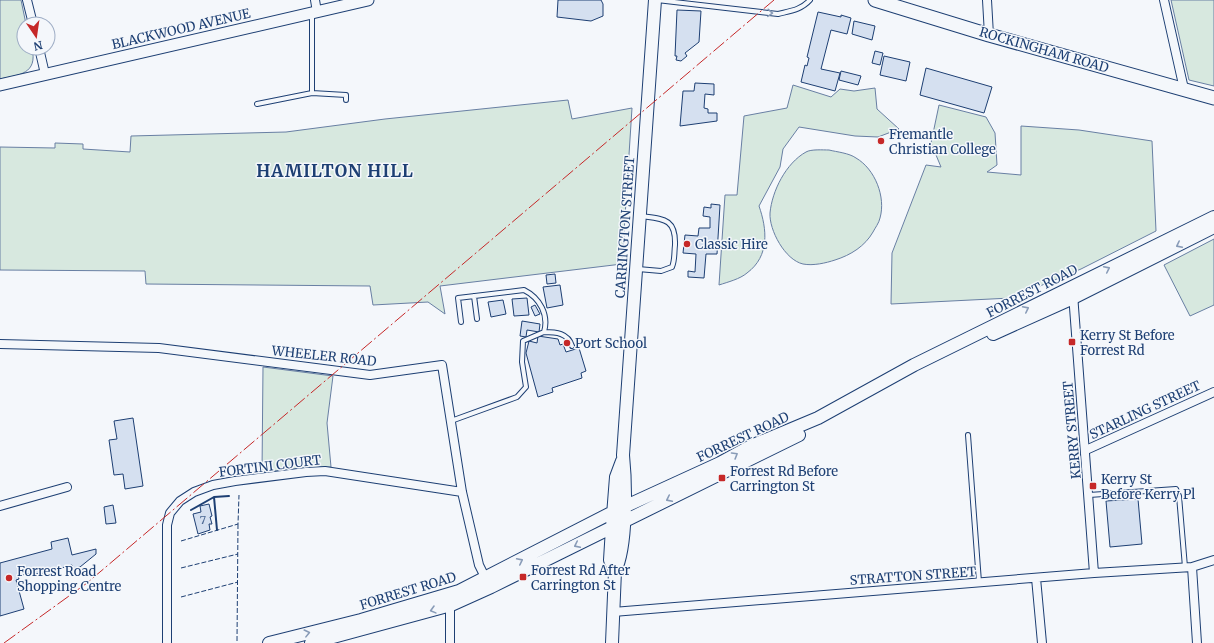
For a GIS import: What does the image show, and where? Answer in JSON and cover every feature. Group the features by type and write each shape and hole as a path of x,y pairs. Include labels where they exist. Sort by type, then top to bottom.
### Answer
{"main road":[{"name":"CARRINGTON STREET","path":"612,643 615,571 620,561 623,522 619,510 616,477 623,456 655,0"},
{"name":"ROCKINGHAM ROAD","path":"875,0 989,35 1214,98"},
{"name":"FORREST ROAD","path":"488,583 619,510 720,463 751,446 818,418 914,365 1214,217"},
{"name":"FORREST ROAD","path":"311,643 450,600 612,528 847,411 921,368 1073,298 1214,227"},
{"name":"CARRINGTON STREET","path":"615,571 610,560 612,528 619,510"},
{"name":"FORREST ROAD","path":"272,643 450,600"}],"street":[{"path":"27,0 31,16"},
{"path":"315,0 315,12"},
{"name":"BLACKWOOD AVENUE","path":"0,85 368,0"},
{"path":"987,0 989,35"},
{"path":"1164,0 1184,90"},
{"path":"41,56 45,74"},
{"name":"KERRY STREET","path":"1072,286 1086,450 1094,573"},
{"name":"WHEELER ROAD","path":"0,344 159,348 370,376 442,365 462,492 479,565 488,583"},
{"name":"STARLING STREET","path":"1086,450 1214,392"},
{"name":"FORTINI COURT","path":"166,643 167,525 170,513 180,501 194,492 213,485 235,481 325,471 462,492"},
{"path":"0,506 67,487"},
{"name":"STRATTON STREET","path":"613,612 1094,573 1189,567 1214,560"},
{"path":"1189,567 1197,643"},
{"path":"1036,578 1042,643"},
{"path":"450,600 450,643"}],"lane":[{"path":"655,0 778,14 795,11 806,5 810,0"},
{"path":"312,93 315,12"},
{"path":"257,104 312,93 346,95 346,100"},
{"path":"636,269 661,271 672,267 674,262 675,234 670,223 663,219 640,216"},
{"path":"461,322 458,298 524,290 531,294 546,314 544,332"},
{"path":"474,296 477,320"},
{"path":"451,421 517,397 523,392 526,387 522,362 524,341 544,332 556,332 570,340 572,346"},
{"path":"968,436 979,582"},
{"path":"1089,494 1176,489 1179,496 1189,567"}],"shaded area":[{"path":"0,0 21,0 24,16 16,16 16,56 33,56 32,63 30,68 25,72 0,79"},
{"path":"1171,0 1214,0 1214,86 1189,80"},
{"path":"793,85 831,97 840,89 854,91 875,88 877,109 899,129 878,137 855,136 799,127 783,149 780,167 759,206 765,233 765,242 760,259 744,275 719,285 725,195 737,195 744,116 787,108"},
{"path":"568,100 572,119 632,108 622,264 440,286 445,314 428,302 373,305 370,286 146,284 145,271 0,270 0,147 55,148 55,143 83,144 83,149 130,152 131,136 286,132 385,119"},
{"path":"939,105 986,117 995,133 997,165 987,172 1021,175 1021,126 1079,130 1152,141 1156,231 1081,269 1011,298 891,304 892,253 926,165 941,167 931,143"},
{"path":"829,150 853,156 869,169 874,176 880,193 880,218 878,224 866,242 852,253 828,262 807,265 790,257 779,243 770,220 771,205 781,178 792,163 808,151"},
{"path":"1214,239 1214,305 1190,316 1164,265"},
{"path":"263,367 333,376 327,423 331,467 262,472"}],"building":[{"path":"558,0 601,0 603,4 603,16 591,21 557,17"},
{"path":"677,10 701,11 699,42 685,53 687,56 681,61 676,60 677,56 675,56"},
{"path":"818,12 851,18 847,34 831,30 821,69 840,73 835,91 801,82 805,65 807,66 809,58 807,57"},
{"path":"854,21 875,26 872,40 852,34"},
{"path":"875,51 883,53 880,65 872,63"},
{"path":"884,56 910,62 906,81 880,75"},
{"path":"926,68 992,87 984,113 920,95"},
{"path":"841,71 861,76 858,85 839,80"},
{"path":"695,83 714,84 714,95 705,94 704,108 708,109 708,113 717,113 717,121 680,126 683,91 694,91"},
{"path":"711,204 720,205 717,254 706,254 704,278 688,277 688,271 695,272 696,254 683,253 685,235 698,236 699,228 710,228 710,217 703,216 704,207 711,208"},
{"path":"555,274 556,283 547,284 546,275"},
{"path":"560,285 563,305 547,308 543,287"},
{"path":"527,298 529,315 514,316 512,299"},
{"path":"503,300 506,314 491,317 488,302"},
{"path":"535,305 540,314 535,316 531,307"},
{"path":"522,321 540,324 539,332 527,330 526,337 520,336"},
{"path":"538,336 558,339 560,345 563,344 566,352 579,348 586,371 581,373 582,378 552,388 553,392 538,397 526,353 529,341 537,343"},
{"path":"133,418 143,486 125,489 123,474 114,475 109,440 117,439 114,421"},
{"path":"1138,499 1142,544 1110,547 1106,501"},
{"path":"209,504 212,516 210,517 212,524 209,524 210,530 198,534 193,514 201,512 200,506"},
{"path":"113,505 116,523 106,524 104,507"},
{"name":"Forrest Road Shopping Centre","path":"68,538 72,555 96,549 96,554 80,567 73,569 72,565 40,574 31,573 18,576 19,579 16,580 24,609 0,616 0,563 52,549 51,542"}],"fence":[{"path":"181,541 238,524 239,495"},
{"path":"237,641 238,524"},
{"path":"181,568 238,554"},
{"path":"181,597 238,582"}],"wall":[{"path":"214,497 229,496"},
{"path":"191,510 214,497 217,530"}],"power":[{"path":"4,643 87,583 774,0"}],"place":[{"name":"Fremantle Christian College","path":"881,141"},
{"name":"Classic Hire","path":"687,244"},
{"name":"Kerry St Before Forrest Rd","path":"1072,342"},
{"name":"Port School","path":"567,343"},
{"name":"Forrest Rd Before Carrington St","path":"722,478"},
{"name":"Kerry St Before Kerry Pl","path":"1093,486"},
{"name":"Forrest Rd After Carrington St","path":"523,577"},
{"name":"Forrest Road Shopping Centre","path":"9,578"}],"district":[{"name":"HAMILTON HILL","path":"335,171"}]}
